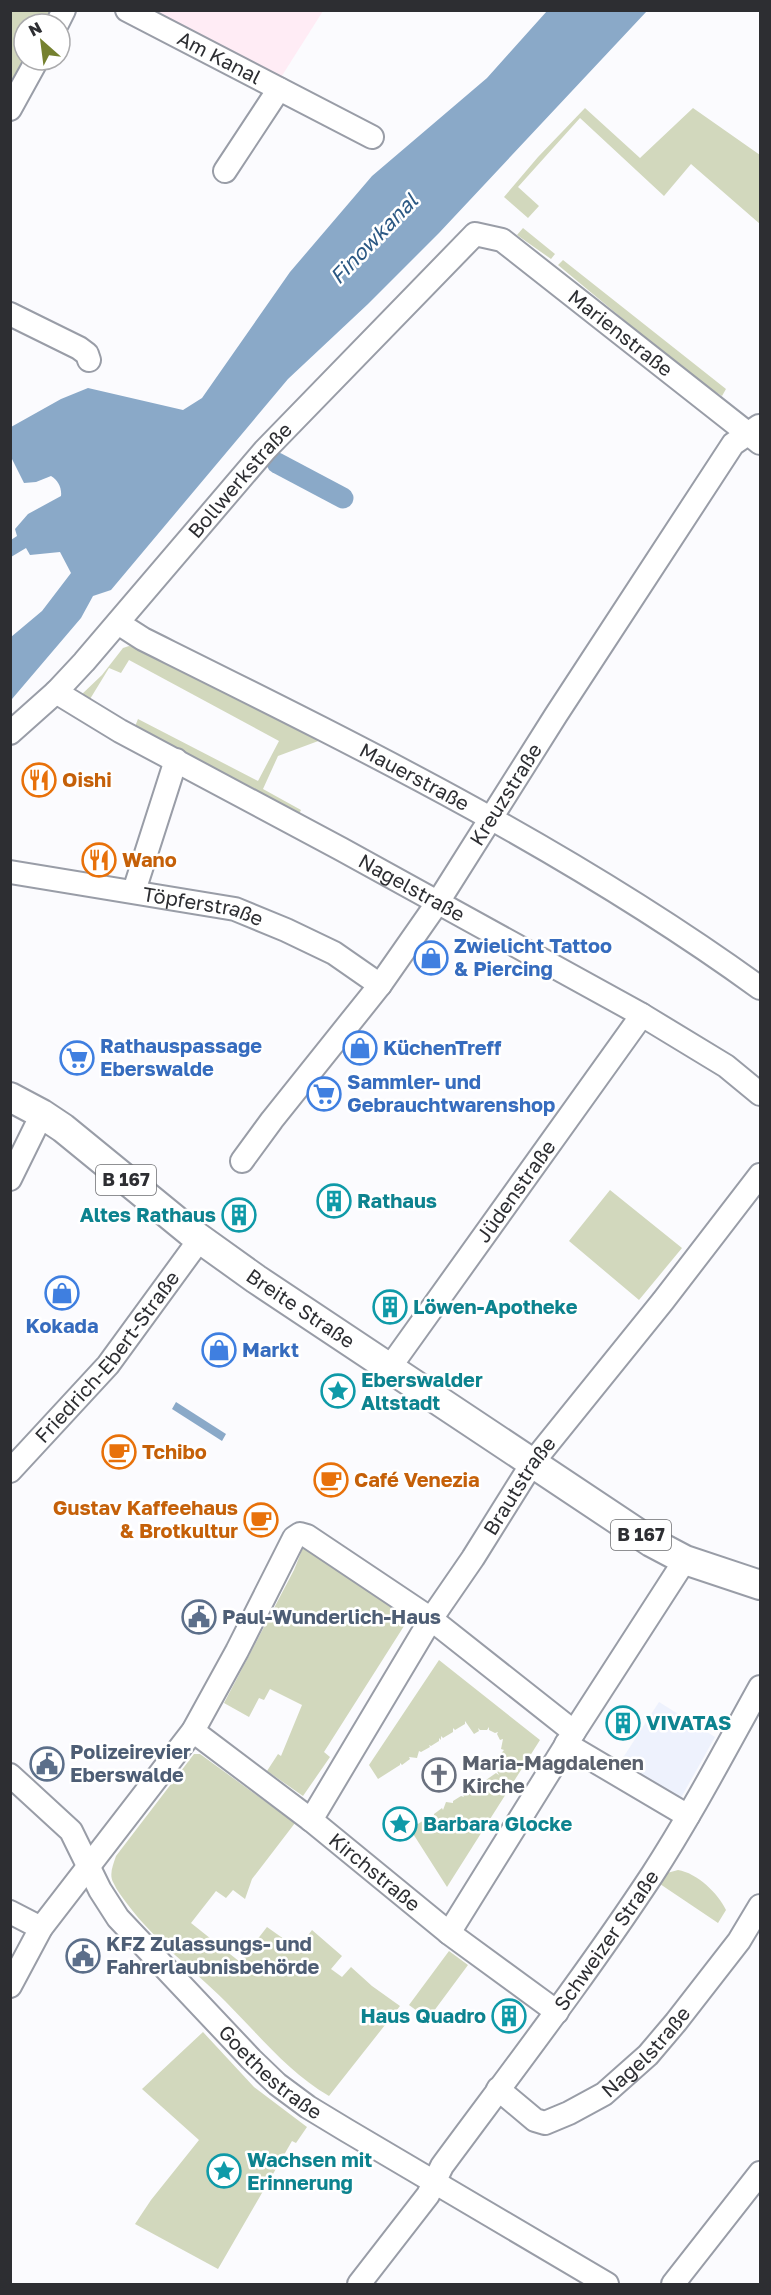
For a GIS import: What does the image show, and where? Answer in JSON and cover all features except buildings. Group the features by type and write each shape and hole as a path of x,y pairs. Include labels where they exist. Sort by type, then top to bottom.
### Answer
{"main road":[{"name":"Breite Straße","path":"10,1097 63,1128 256,1279 651,1542 685,1560 760,1584"}],"street":[{"name":"Am Kanal","path":"127,10 372,137"},
{"path":"10,109 30,72"},
{"name":"Am Kanal","path":"225,171 279,88"},
{"name":"Marienstraße","path":"475,234 502,240 688,385 756,434"},
{"name":"Bollwerkstraße","path":"10,734 56,692 118,623 265,450 475,234"},
{"path":"10,314 79,348 87,354 89,360"},
{"name":"Kreuzstraße","path":"242,1161 380,985 438,902 556,715 734,444 756,434"},
{"name":"Mauerstraße","path":"118,623 143,639 317,726 492,818 632,900 760,988"},
{"name":"Nagelstraße","path":"56,692 120,731 642,1015 726,1066 760,1094"},
{"path":"134,891 176,760"},
{"name":"Töpferstraße","path":"10,872 235,909 334,953 380,985"},
{"name":"Jüdenstraße","path":"390,1367 642,1015"},
{"path":"10,1179 42,1114"},
{"name":"Brautstraße","path":"311,1820 431,1619 473,1558 532,1462 663,1301 760,1175"},
{"name":"Friedrich-Ebert-Straße","path":"10,1471 108,1365 196,1230"},
{"path":"10,1986 41,1928 192,1731 237,1651 294,1538 300,1534 307,1536 431,1619 570,1738 688,1816"},
{"path":"449,1933 570,1738 685,1560"},
{"name":"Schweizer Straße","path":"359,2284 428,2195 442,2166 557,2012 626,1913 688,1816 760,1687"},
{"name":"Kirchstraße","path":"192,1731 311,1820 449,1933 557,2012"},
{"name":"Goethestraße","path":"10,1775 71,1831 100,1890 118,1918 251,2059 278,2084 308,2107 607,2284"},
{"name":"Nagelstraße","path":"498,2089 535,2120 545,2123 604,2094 648,2055 676,2022 739,1941 760,1906"},
{"path":"10,1912 41,1928"},
{"path":"673,2284 760,2173"}],"shaded area":[{"path":"139,11 323,11 278,82"},
{"path":"659,1702 715,1737 678,1803 617,1767"}],"green space":[{"path":"11,11 50,11 12,12 12,72 18,72 11,86"},
{"path":"585,108 640,158 693,108 760,155 760,224 691,164 664,196 580,118 518,187 539,206 528,218 504,197"},
{"path":"523,228 555,254 551,259 517,235"},
{"path":"563,260 726,389 722,396 694,378 558,265"},
{"path":"129,646 139,648 321,740 278,756 263,789 301,810 299,814 134,729 138,719 258,781 279,741 129,660 121,673 109,668 87,704 80,696 102,675 123,648"},
{"path":"610,1190 682,1248 639,1300 569,1241"},
{"path":"304,1545 411,1615 324,1752 330,1757 303,1796 267,1771 278,1754 281,1756 302,1705 270,1689 264,1700 259,1698 249,1717 224,1703 294,1570"},
{"path":"439,1660 540,1740 447,1887 410,1829 432,1815 434,1816 442,1808 443,1810 446,1802 453,1803 471,1790 472,1792 476,1790 475,1787 487,1782 486,1780 496,1773 499,1775 491,1761 500,1759 498,1757 504,1750 501,1749 503,1739 500,1740 498,1732 489,1730 489,1727 487,1730 478,1728 479,1731 474,1734 465,1721 465,1724 455,1730 453,1728 453,1732 443,1738 441,1736 441,1740 439,1738 439,1741 429,1745 430,1747 419,1751 417,1758 409,1757 410,1759 402,1765 400,1763 378,1779 369,1765"},
{"path":"194,1754 200,1754 295,1823 252,1879 245,1899 233,1890 226,1898 216,1891 191,1923 240,1962 267,1927 298,1949 312,1930 342,1956 331,1969 342,1977 351,1967 400,2006 329,2096 300,2076 163,1943 128,1905 113,1882 111,1873 116,1856"},
{"path":"678,1870 699,1879 718,1897 726,1910 718,1923 660,1884 667,1873"},
{"path":"449,1951 468,1965 428,2019 409,2005"},
{"name":"Wachsen mit Erinnerung","path":"203,2032 254,2087 307,2127 296,2143 292,2141 218,2269 135,2224 151,2200 199,2140 142,2089"}],"water":[{"name":"Finowkanal","path":"547,11 647,11 439,233 288,379 111,590 93,596 81,618 12,699 11,637 42,611 71,573 60,552 30,555 26,548 11,557 11,540 17,536 15,529 28,514 61,496 61,493 58,482 51,476 36,482 24,483 11,457 11,427 61,399 88,388 183,410 202,398 290,272 372,176 487,78"},
{"path":"176,1402 226,1434 222,1441 172,1409"}],"waterway":[{"path":"277,463 343,498"}],"place":[{"name":"Oishi","path":"39,780"},
{"name":"Wano","path":"99,860"},
{"name":"Zwielicht Tattoo & Piercing","path":"431,958"},
{"name":"KüchenTreff","path":"360,1048"},
{"name":"Rathauspassage Eberswalde","path":"77,1058"},
{"name":"Sammler- und Gebrauchtwarenshop","path":"324,1094"},
{"name":"Rathaus","path":"334,1201"},
{"name":"Altes Rathaus","path":"239,1215"},
{"name":"Kokada","path":"62,1293"},
{"name":"Löwen-Apotheke","path":"390,1307"},
{"name":"Markt","path":"219,1350"},
{"name":"Eberswalder Altstadt","path":"338,1391"},
{"name":"Tchibo","path":"119,1452"},
{"name":"Café Venezia","path":"331,1480"},
{"name":"Gustav Kaffeehaus & Brotkultur","path":"261,1520"},
{"name":"Paul-Wunderlich-Haus","path":"199,1617"},
{"name":"VIVATAS","path":"623,1723"},
{"name":"Polizeirevier Eberswalde","path":"47,1764"},
{"name":"Maria-Magdalenen Kirche","path":"439,1775"},
{"name":"Barbara Glocke","path":"400,1824"},
{"name":"KFZ Zulassungs- und Fahrerlaubnisbehörde","path":"83,1956"},
{"name":"Haus Quadro","path":"509,2016"},
{"name":"Wachsen mit Erinnerung","path":"224,2171"}]}
